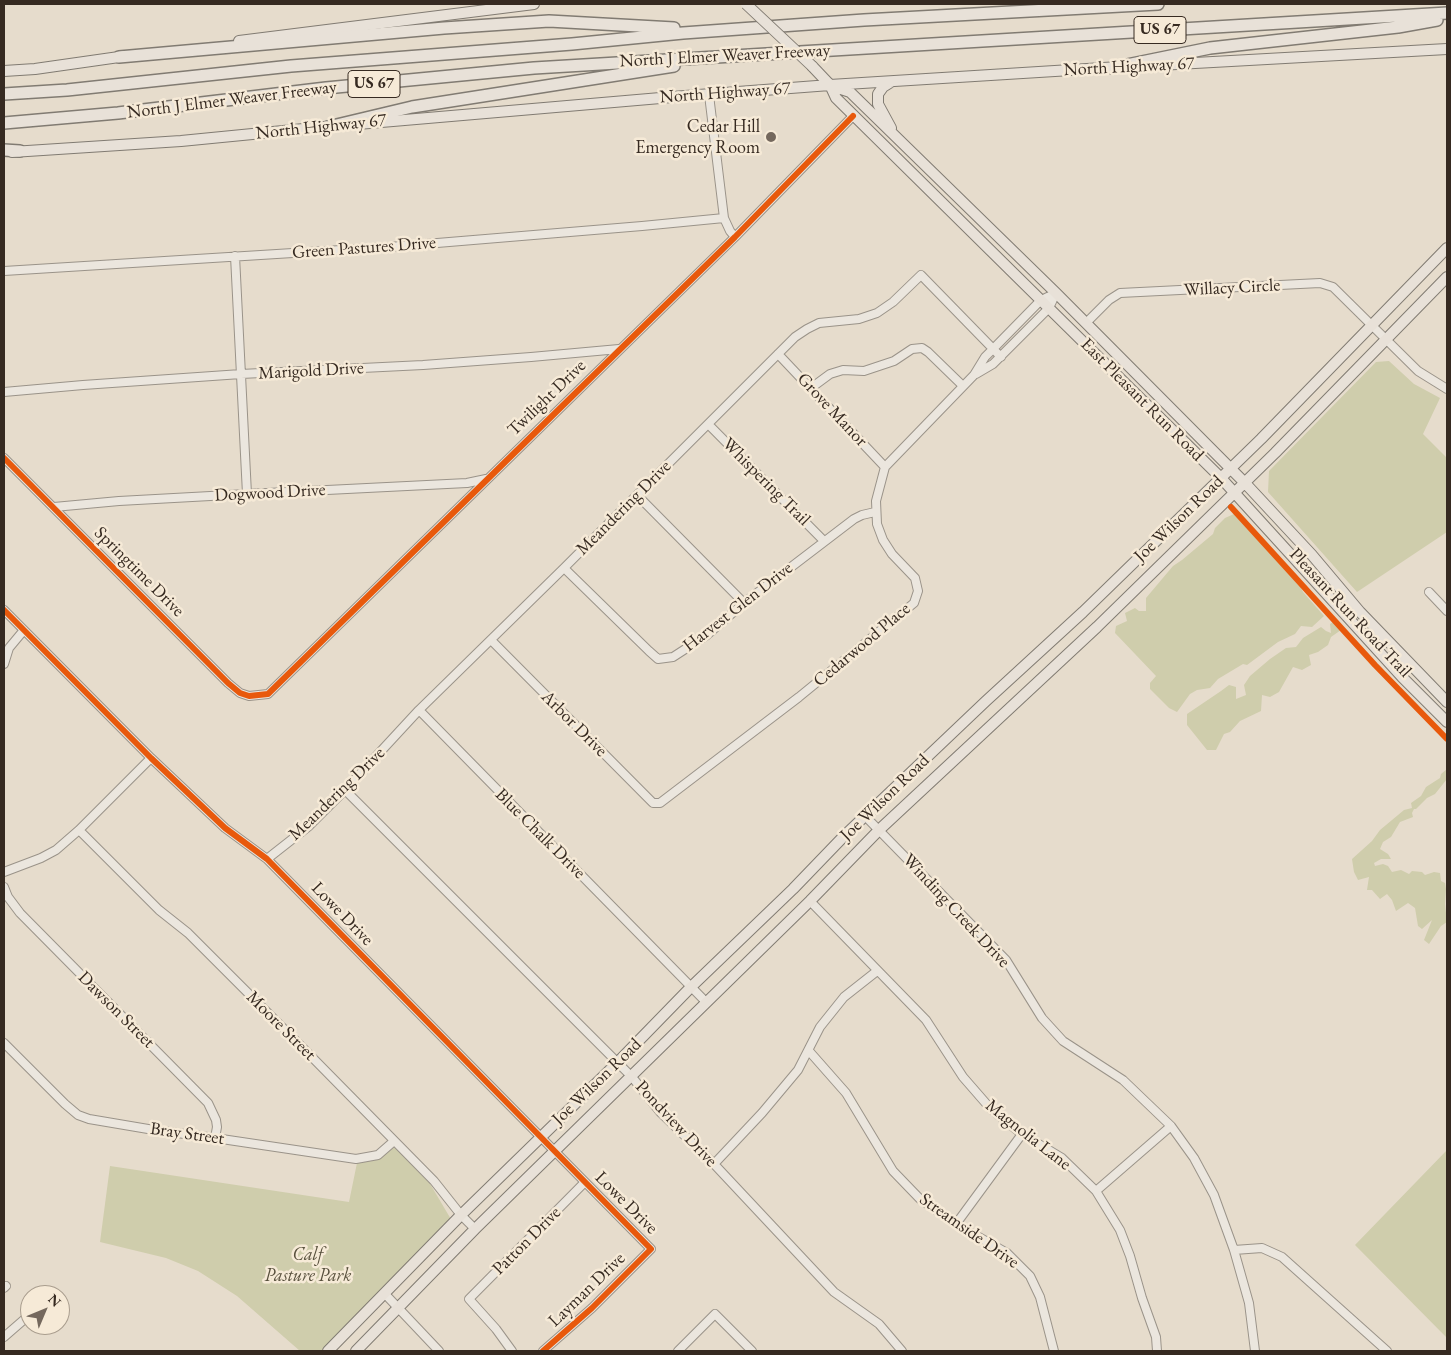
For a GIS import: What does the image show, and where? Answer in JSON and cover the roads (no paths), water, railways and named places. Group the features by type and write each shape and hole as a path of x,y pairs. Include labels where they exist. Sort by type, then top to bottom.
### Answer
{"highway":[{"name":"North J Elmer Weaver Freeway","path":"4,94 67,90 291,66 723,30 1158,4"},
{"name":"North J Elmer Weaver Freeway","path":"4,122 118,113 326,88 534,68 1447,13"},
{"path":"1112,68 1210,48 1398,27 1447,19"},
{"path":"119,57 549,21 723,30"},
{"path":"328,127 412,107 744,55"},
{"path":"4,151 20,151"}],"main road":[{"path":"4,71 35,70 119,57 534,4"},
{"name":"East Pleasant Run Road","path":"746,4 812,66 830,85 836,98 853,116 1220,478 1402,677 1447,722"},
{"name":"North Highway 67","path":"20,151 181,141 830,85 1447,49"},
{"path":"891,82 882,87 878,94 878,104 896,137"},
{"name":"East Pleasant Run Road","path":"830,85 850,92 1056,293 1245,482 1312,555 1366,618 1447,702"},
{"name":"Joe Wilson Road","path":"328,1351 461,1215 618,1062 691,987 986,701 1083,612 1231,468 1447,248"},
{"name":"Joe Wilson Road","path":"356,1351 476,1229 810,901 878,830 1097,627 1386,341 1447,277"}],"street":[{"path":"709,95 724,218 735,237"},
{"name":"Twilight Drive","path":"259,696 274,690 735,237 853,116"},
{"name":"Green Pastures Drive","path":"4,271 488,240 724,218"},
{"path":"235,256 247,494"},
{"name":"Meandering Drive","path":"267,859 309,826 419,710 795,337 819,323 859,319 877,312 893,302 921,275 1000,357"},
{"name":"Willacy Circle","path":"1086,323 1109,300 1120,294 1320,283 1333,287 1418,371 1447,389"},
{"path":"1041,300 1056,293"},
{"name":"Cedarwood Place","path":"974,375 993,364 1049,308 1056,293"},
{"name":"Cedarwood Place","path":"660,803 799,697 914,604 918,591 915,578 892,554 883,540 877,524 875,512 878,487 885,467 974,375 985,357 1041,300"},
{"path":"811,388 830,374 843,370 864,371 894,361 912,349 922,348 963,386"},
{"name":"Marigold Drive","path":"4,392 241,374 422,365 619,349"},
{"name":"Grove Manor","path":"778,354 885,467"},
{"name":"Whispering Trail","path":"708,424 824,541"},
{"name":"Springtime Drive","path":"4,458 228,683 240,693 248,696 259,696"},
{"name":"Dogwood Drive","path":"54,507 119,501 467,483 487,479"},
{"path":"637,495 744,603"},
{"name":"Harvest Glen Drive","path":"564,568 658,659 674,657 706,635 744,603 854,519 862,514 875,512"},
{"path":"1429,592 1447,611"},
{"name":"Lowe Drive","path":"4,610 151,758 225,828 267,859 650,1249"},
{"path":"4,664 9,648 24,630"},
{"name":"Arbor Drive","path":"491,640 653,803 660,803"},
{"name":"Blue Chalk Drive","path":"419,710 706,1002"},
{"path":"4,872 41,858 56,850 79,830 151,758"},
{"name":"Pondview Drive","path":"345,790 618,1062 662,1113 714,1164 834,1292 878,1324 902,1351"},
{"name":"Winding Creek Drive","path":"866,817 1006,960 1042,1018 1062,1041 1123,1080 1171,1126 1194,1158 1214,1195 1234,1250 1249,1303 1255,1351"},
{"name":"Moore Street","path":"79,830 158,910 195,940 434,1181 461,1215 476,1229"},
{"name":"Dawson Street","path":"4,887 8,897 20,913 208,1103 216,1120 215,1138"},
{"name":"Magnolia Lane","path":"810,901 926,1020 963,1077 990,1108 1022,1134 1062,1158 1096,1191 1120,1230 1130,1256 1156,1337 1157,1351"},
{"path":"714,1164 762,1113 798,1070 820,1027 844,997 877,971"},
{"name":"Bray Street","path":"4,1043 78,1115 89,1119 356,1160 378,1155 394,1141"},
{"name":"Streamside Drive","path":"809,1051 846,1093 893,1171 920,1198 956,1224 1006,1253 1030,1276 1040,1297 1054,1351"},
{"path":"1096,1191 1171,1126"},
{"path":"956,1224 1022,1134"},
{"name":"Patton Drive","path":"512,1351 496,1329 469,1299 585,1182"},
{"path":"1234,1250 1262,1248 1282,1257 1386,1351"},
{"name":"Layman Drive","path":"543,1351 592,1308 650,1249"},
{"path":"385,1294 439,1351"},
{"path":"678,1351 715,1314 752,1351"},
{"path":"4,1337 20,1323"}],"place":[{"name":"Cedar Hill Emergency Room","path":"771,137"}],"park label":[{"name":"Calf Pasture Park","path":"308,1265"}]}
